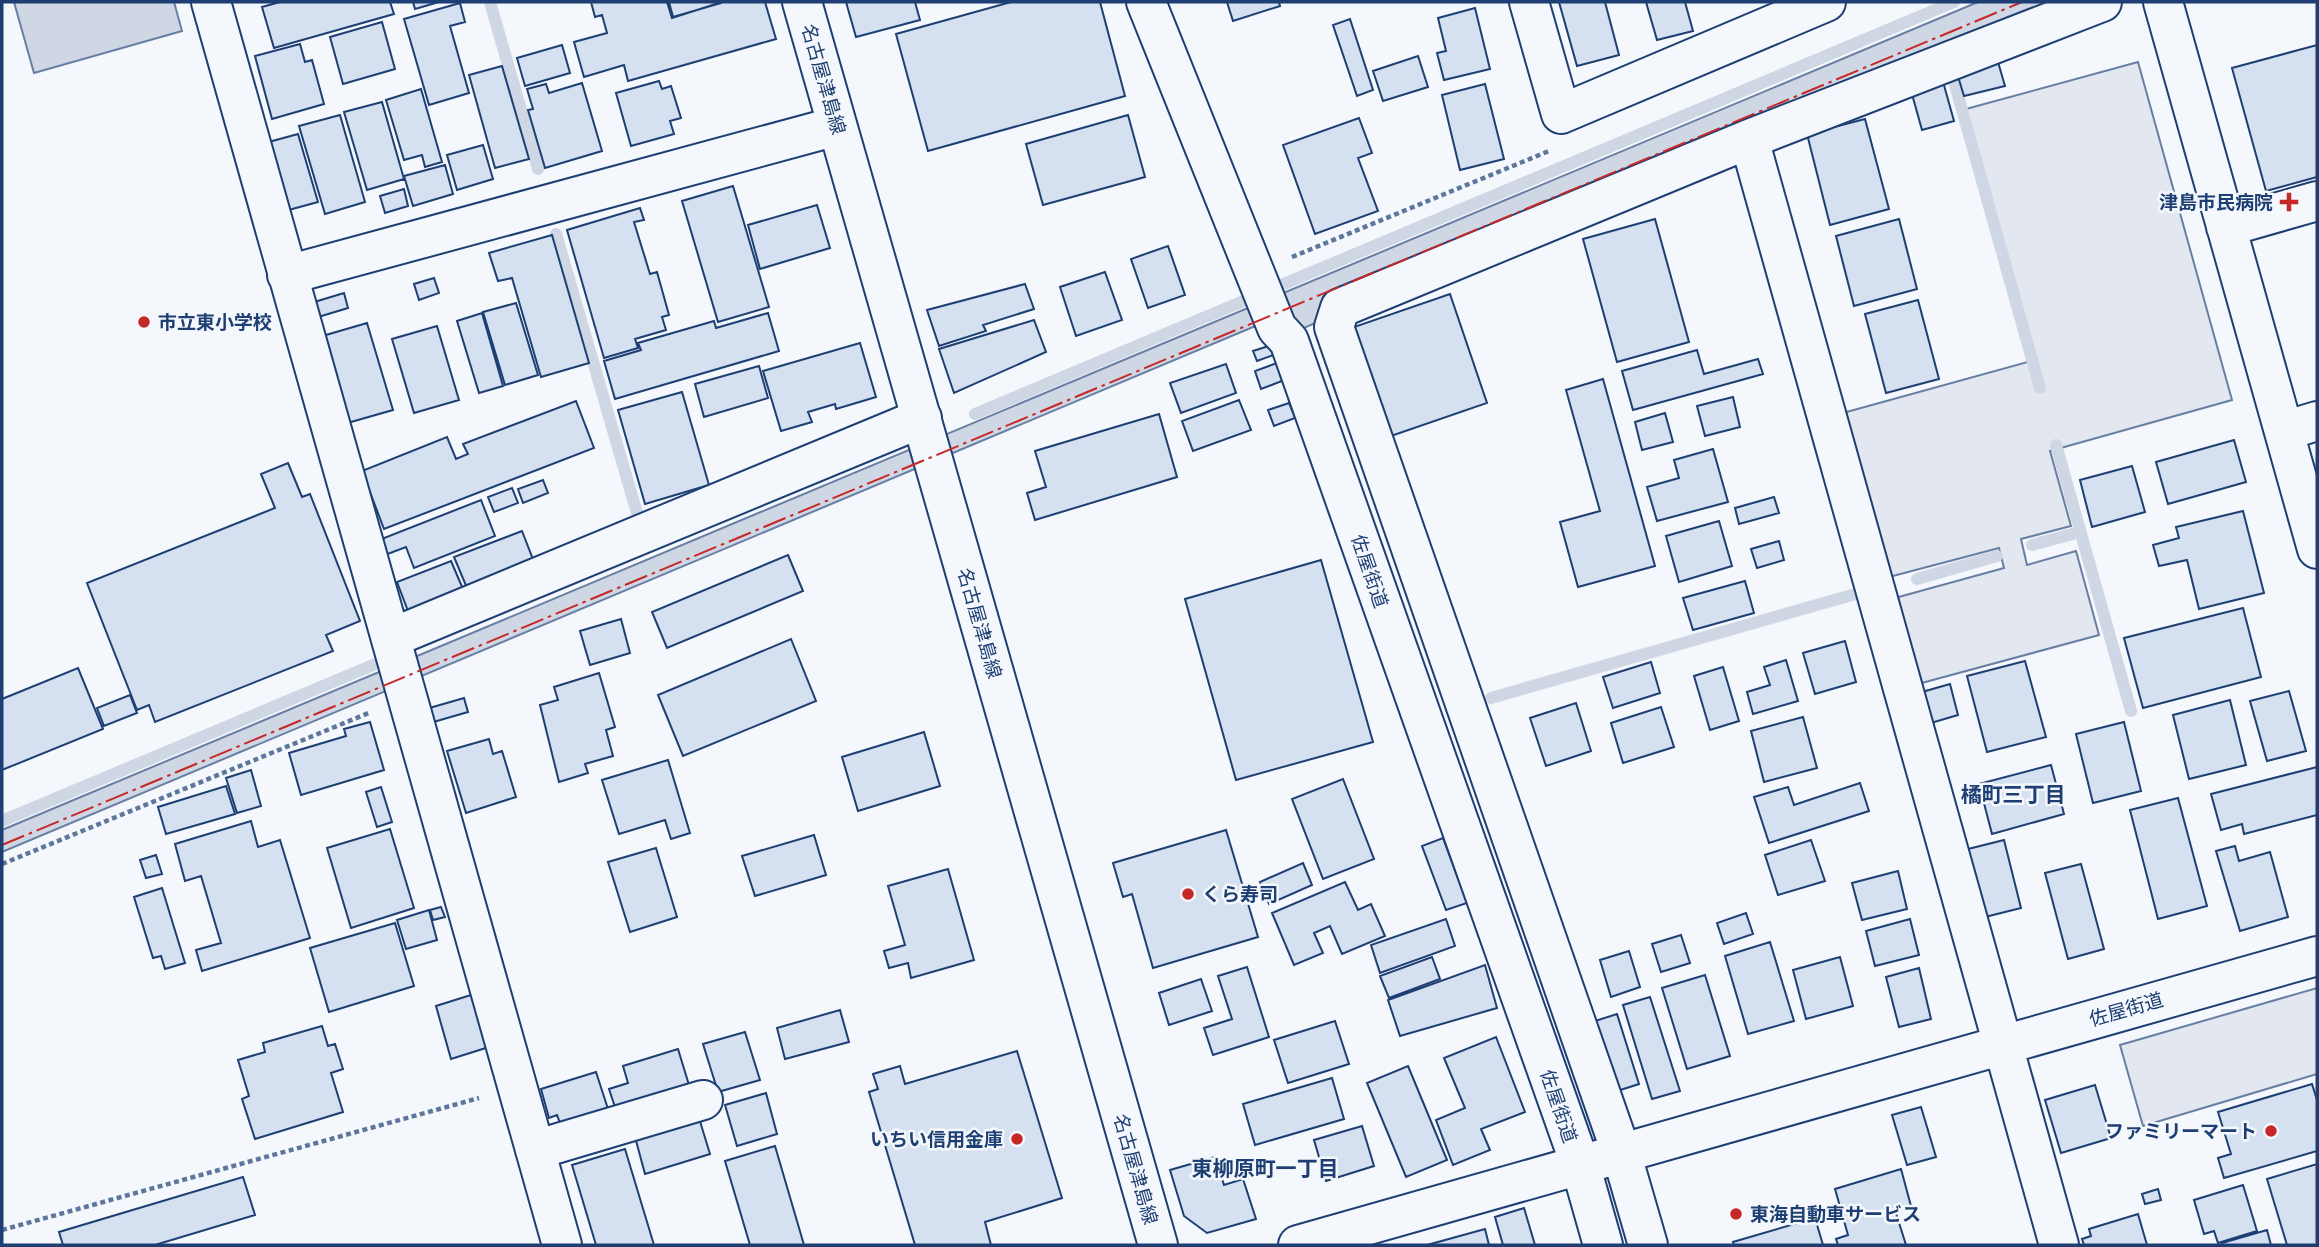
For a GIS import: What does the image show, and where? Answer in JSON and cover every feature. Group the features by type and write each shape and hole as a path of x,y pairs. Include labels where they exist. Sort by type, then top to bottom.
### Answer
{"street":[{"path":"211,2 562,1245"},
{"name":"名古屋津島線","path":"802,2 1158,1245"},
{"path":"1146,2 1258,277"},
{"path":"1529,2 1561,114 1826,2"},
{"path":"1648,1245 1621,1152 1334,327 1340,308 1749,139 2102,2"},
{"path":"2163,2 2227,227 2301,426 2317,549"},
{"path":"288,275 837,126"},
{"path":"1749,139 2059,1245"},
{"path":"2227,227 2317,201"},
{"name":"佐屋街道","path":"1258,277 1277,328 1289,341 1580,1164 2317,956"},
{"path":"392,642 922,420"},
{"path":"535,1150 703,1100"},
{"path":"1298,1245 1580,1164 1603,1245"}],"path":[{"path":"1258,277 1566,144 1561,114"},
{"path":"2,864 406,695"},
{"path":"2,1230 517,1088"}],"shaded area":[{"path":"14,2 174,2 182,31 34,73"},
{"path":"1978,2 2054,2 1304,328 1282,320 1253,327 2,852 2,830"},
{"path":"2138,62 2232,400 2050,451 2071,526 2021,539 2027,565 2076,551 2099,635 1918,684 1895,598 2004,568 1999,548 1889,577 1843,413 2035,360 1966,109"},
{"path":"2317,988 2317,1074 2143,1126 2120,1045"}],"building":[{"path":"280,2 390,2 394,14 274,48 262,7"},
{"path":"413,2 439,2 415,9"},
{"path":"591,2 667,2 672,18 722,2 765,2 776,39 628,81 624,65 584,77 574,42 607,33 602,15 595,17"},
{"path":"669,2 721,2 721,3 673,17"},
{"path":"846,2 915,2 920,20 856,37"},
{"path":"1011,2 1100,2 1125,96 928,151 896,34"},
{"path":"1227,2 1279,2 1280,6 1233,21"},
{"path":"1559,2 1605,2 1619,55 1577,66"},
{"path":"1646,2 1685,2 1693,31 1657,40"},
{"path":"460,3 465,22 450,26 469,93 429,105 404,19"},
{"path":"1475,8 1490,69 1444,80 1437,53 1446,51 1438,18"},
{"path":"1350,19 1373,90 1357,96 1333,25"},
{"path":"382,22 395,69 343,84 330,37"},
{"path":"300,44 305,62 312,60 324,104 272,119 255,56"},
{"path":"562,45 570,73 525,86 517,58"},
{"path":"2317,45 2317,177 2266,191 2232,68"},
{"path":"1418,56 1428,87 1383,101 1373,71"},
{"path":"1998,62 2005,86 1964,96 1957,73"},
{"path":"502,66 529,159 495,168 469,75"},
{"path":"1942,78 1954,121 1922,130 1910,87"},
{"path":"659,81 662,89 671,86 681,118 670,121 674,134 631,146 616,93"},
{"path":"582,83 602,151 545,168 528,110 533,109 527,89 546,84 549,93"},
{"path":"1485,84 1504,159 1460,170 1442,95"},
{"path":"421,89 442,162 425,167 422,155 404,160 386,100"},
{"path":"382,102 404,179 367,190 344,112"},
{"path":"340,115 365,202 325,214 299,126"},
{"path":"1128,115 1145,177 1043,205 1026,144"},
{"path":"1359,118 1372,153 1358,158 1378,211 1315,234 1283,145"},
{"path":"1865,119 1889,209 1830,225 1807,134"},
{"path":"298,134 318,202 285,211 265,143"},
{"path":"483,145 493,179 457,190 447,155"},
{"path":"445,165 453,194 413,206 404,176"},
{"path":"733,186 769,307 718,322 682,201"},
{"path":"404,189 408,206 385,213 380,196"},
{"path":"817,205 830,248 760,269 748,225"},
{"path":"640,208 644,220 634,222 650,274 657,272 669,315 662,317 666,330 635,339 638,348 604,358 567,230"},
{"path":"1655,219 1689,342 1617,362 1583,239"},
{"path":"1899,219 1917,289 1854,306 1836,236"},
{"path":"552,235 589,363 541,377 512,278 498,281 489,253"},
{"path":"1168,246 1185,295 1148,308 1131,259"},
{"path":"1105,272 1122,320 1076,336 1060,287"},
{"path":"434,278 439,293 419,300 414,284"},
{"path":"1025,284 1034,309 983,325 986,331 939,346 927,310"},
{"path":"344,293 348,308 315,318 311,303"},
{"path":"1450,294 1487,403 1391,436 1354,327"},
{"path":"1918,300 1939,379 1886,393 1865,314"},
{"path":"516,303 538,375 505,385 483,312"},
{"path":"482,313 503,386 479,393 457,321"},
{"path":"768,313 779,351 615,399 604,361 641,350 638,343 714,321 716,328"},
{"path":"1034,320 1046,352 954,393 939,349"},
{"path":"367,323 393,410 344,424 319,337"},
{"path":"437,326 459,400 414,413 392,339"},
{"path":"860,343 876,397 836,409 835,404 808,412 812,422 781,431 763,371"},
{"path":"1272,345 1276,354 1257,361 1253,351"},
{"path":"1697,350 1704,374 1758,359 1763,374 1633,410 1622,371"},
{"path":"1277,363 1282,381 1261,389 1255,371"},
{"path":"1226,364 1236,393 1181,413 1170,383"},
{"path":"759,366 768,398 704,417 695,384"},
{"path":"1603,379 1655,566 1578,587 1560,522 1600,511 1566,390"},
{"path":"682,392 709,485 645,504 618,410"},
{"path":"1733,397 1740,427 1705,436 1697,406"},
{"path":"1239,400 1251,430 1193,451 1182,421"},
{"path":"576,401 594,448 384,529 362,471 447,437 456,459 468,454 463,444"},
{"path":"1289,403 1295,418 1274,426 1268,410"},
{"path":"1665,413 1673,442 1642,450 1635,422"},
{"path":"1159,414 1177,477 1035,520 1027,493 1046,487 1035,451"},
{"path":"2234,440 2246,482 2168,504 2156,462"},
{"path":"1713,449 1728,502 1657,521 1647,487 1679,478 1674,460"},
{"path":"288,463 302,497 310,494 360,621 326,635 333,651 155,722 149,705 137,710 87,583 275,508 261,474"},
{"path":"2132,466 2145,512 2092,527 2080,480"},
{"path":"543,480 548,493 523,503 518,489"},
{"path":"512,488 518,503 494,512 488,497"},
{"path":"1774,497 1779,513 1739,524 1735,508"},
{"path":"481,500 495,536 414,568 406,547 385,555 379,540"},
{"path":"2243,511 2264,593 2199,609 2187,560 2159,566 2153,545 2179,538 2176,527"},
{"path":"1719,521 1732,566 1679,582 1666,536"},
{"path":"522,531 534,562 467,588 454,557"},
{"path":"1779,541 1784,560 1757,568 1751,549"},
{"path":"788,555 803,591 667,648 652,612"},
{"path":"1321,560 1373,742 1236,780 1185,599"},
{"path":"451,561 463,589 408,611 397,582"},
{"path":"1745,581 1754,613 1693,630 1683,598"},
{"path":"2243,608 2261,677 2143,708 2124,638"},
{"path":"621,619 630,653 590,665 580,631"},
{"path":"791,639 816,701 683,756 658,695"},
{"path":"1845,641 1856,682 1815,694 1803,653"},
{"path":"1786,660 1798,701 1753,714 1747,692 1770,685 1764,667"},
{"path":"2025,661 2046,737 1987,752 1967,676"},
{"path":"1651,662 1660,693 1613,708 1603,677"},
{"path":"1723,667 1739,721 1710,730 1694,676"},
{"path":"78,668 103,729 2,770 2,699"},
{"path":"599,673 615,727 606,730 613,756 585,764 588,773 559,782 540,705 558,700 554,687"},
{"path":"1950,684 1958,715 1931,723 1922,692"},
{"path":"2289,691 2306,751 2267,761 2250,701"},
{"path":"130,695 137,713 104,726 97,708"},
{"path":"464,698 468,712 430,723 426,709"},
{"path":"2230,700 2246,765 2189,779 2173,715"},
{"path":"1576,703 1591,751 1546,766 1530,718"},
{"path":"1661,707 1674,747 1623,763 1611,723"},
{"path":"1803,717 1817,768 1764,782 1751,731"},
{"path":"370,722 384,770 301,795 289,753 346,736 344,729"},
{"path":"2124,722 2141,791 2093,803 2076,734"},
{"path":"924,732 940,786 858,811 842,757"},
{"path":"489,739 493,754 502,751 516,797 466,813 447,751"},
{"path":"668,760 690,833 671,839 665,820 619,834 602,780"},
{"path":"2051,765 2064,814 1992,834 1979,784"},
{"path":"2317,767 2317,815 2244,834 2242,824 2221,830 2211,794"},
{"path":"251,770 261,806 237,813 226,778"},
{"path":"1343,779 1374,859 1323,879 1292,799"},
{"path":"1860,783 1869,811 1769,843 1754,797 1788,787 1794,805"},
{"path":"226,786 235,814 166,834 158,807"},
{"path":"381,787 392,822 377,827 366,792"},
{"path":"2178,798 2207,906 2158,919 2130,810"},
{"path":"251,821 258,847 280,840 310,938 202,971 196,950 221,943 201,876 185,881 175,844"},
{"path":"390,829 414,908 351,928 327,848"},
{"path":"1226,830 1258,937 1153,968 1132,894 1123,897 1113,863"},
{"path":"814,835 826,875 755,896 742,856"},
{"path":"1443,838 1467,903 1446,910 1422,846"},
{"path":"1811,840 1825,881 1778,895 1765,855"},
{"path":"2004,840 2021,908 1981,918 1964,850"},
{"path":"2235,846 2239,861 2270,852 2288,917 2240,931 2216,851"},
{"path":"656,848 677,917 630,932 608,862"},
{"path":"156,855 162,874 146,878 140,860"},
{"path":"1303,863 1312,885 1269,904 1260,882"},
{"path":"2081,864 2104,949 2068,959 2045,873"},
{"path":"948,869 974,960 911,978 908,963 889,968 884,951 905,945 888,886"},
{"path":"1898,871 1907,909 1862,920 1852,883"},
{"path":"1345,882 1358,910 1371,904 1385,936 1342,954 1330,926 1314,933 1323,953 1294,965 1272,913"},
{"path":"162,888 185,963 165,969 161,956 153,958 134,897"},
{"path":"441,907 445,917 433,920 430,910"},
{"path":"429,910 437,940 406,949 397,920"},
{"path":"1746,913 1753,934 1724,944 1717,923"},
{"path":"1446,919 1455,946 1380,973 1371,945"},
{"path":"1910,919 1919,955 1875,966 1866,931"},
{"path":"395,923 414,986 329,1012 310,948"},
{"path":"1681,935 1690,963 1661,972 1652,944"},
{"path":"1770,942 1794,1021 1748,1034 1725,956"},
{"path":"1629,951 1640,987 1611,997 1600,960"},
{"path":"1432,957 1440,979 1389,998 1380,976"},
{"path":"1840,957 1853,1006 1806,1019 1793,970"},
{"path":"1485,965 1497,1008 1400,1036 1388,1000"},
{"path":"1247,967 1269,1037 1213,1055 1204,1028 1232,1019 1218,976"},
{"path":"1919,968 1931,1019 1899,1027 1886,977"},
{"path":"1705,975 1730,1056 1687,1069 1662,988"},
{"path":"1201,979 1212,1011 1169,1025 1159,993"},
{"path":"474,994 489,1047 451,1059 436,1006"},
{"path":"1650,997 1680,1091 1652,1099 1623,1005"},
{"path":"840,1010 849,1042 785,1059 777,1028"},
{"path":"1617,1014 1639,1084 1611,1093 1589,1023"},
{"path":"1335,1021 1349,1064 1288,1083 1274,1040"},
{"path":"322,1026 328,1046 335,1044 343,1069 331,1073 343,1112 255,1139 242,1099 249,1096 238,1060 265,1052 263,1043"},
{"path":"745,1032 760,1080 718,1092 703,1044"},
{"path":"1496,1037 1525,1112 1481,1129 1490,1150 1453,1165 1436,1120 1465,1108 1444,1058"},
{"path":"678,1049 689,1085 615,1107 609,1089 628,1083 623,1066"},
{"path":"1017,1051 1062,1198 985,1222 991,1245 915,1245 869,1092 878,1089 873,1074 900,1066 905,1084"},
{"path":"1408,1066 1447,1160 1406,1177 1367,1083"},
{"path":"596,1072 608,1109 560,1123 557,1115 549,1118 541,1089"},
{"path":"1332,1078 1344,1119 1255,1145 1243,1104"},
{"name":"ファミリーマート","path":"2312,1084 2317,1100 2317,1151 2224,1178 2218,1158 2231,1154 2218,1112"},
{"path":"2095,1085 2111,1138 2061,1153 2045,1100"},
{"path":"766,1093 777,1134 737,1146 725,1105"},
{"path":"1921,1107 1936,1157 1907,1165 1892,1115"},
{"path":"699,1118 710,1154 645,1174 635,1137"},
{"path":"1362,1126 1374,1166 1326,1181 1314,1140"},
{"path":"775,1146 804,1245 750,1245 725,1161"},
{"path":"625,1149 654,1245 596,1245 572,1165"},
{"path":"1215,1157 1224,1185 1243,1179 1256,1219 1207,1233 1184,1216 1170,1170"},
{"path":"2317,1164 2317,1245 2287,1245 2267,1179"},
{"path":"1901,1169 1911,1206 1895,1210 1906,1245 1838,1245 1836,1239 1848,1235 1835,1189"},
{"path":"243,1177 255,1215 155,1245 63,1245 59,1232"},
{"path":"2243,1185 2257,1231 2218,1243 2214,1231 2204,1234 2194,1200"},
{"path":"2158,1189 2161,1200 2145,1204 2142,1194"},
{"path":"1524,1208 1535,1245 1503,1245 1495,1217"},
{"path":"2138,1214 2147,1245 2084,1245 2082,1239 2091,1236 2089,1229"},
{"path":"1815,1218 1823,1245 1734,1245 1733,1242"},
{"path":"1485,1229 1489,1245 1427,1245"},
{"path":"2267,1230 2271,1245 2222,1245 2222,1243"}],"waterway":[{"path":"490,2 538,169"},
{"path":"975,414 1954,2"},
{"path":"1950,67 2040,388"},
{"path":"556,234 639,520"},
{"path":"2056,445 2131,711"},
{"path":"2032,545 2080,532"},
{"path":"1917,579 1997,556"},
{"path":"1491,698 1859,593"},
{"path":"2,821 392,657"}],"power":[{"path":"2,845 2022,2"}],"place":[{"name":"津島市民病院","path":"2289,202"},
{"name":"市立東小学校","path":"144,322"},
{"name":"くら寿司","path":"1188,894"},
{"name":"ファミリーマート","path":"2271,1131"},
{"name":"いちい信用金庫","path":"1017,1139"},
{"name":"東海自動車サービス","path":"1736,1214"}],"district":[{"name":"橘町三丁目","path":"2013,795"},
{"name":"東柳原町一丁目","path":"1265,1169"}]}
